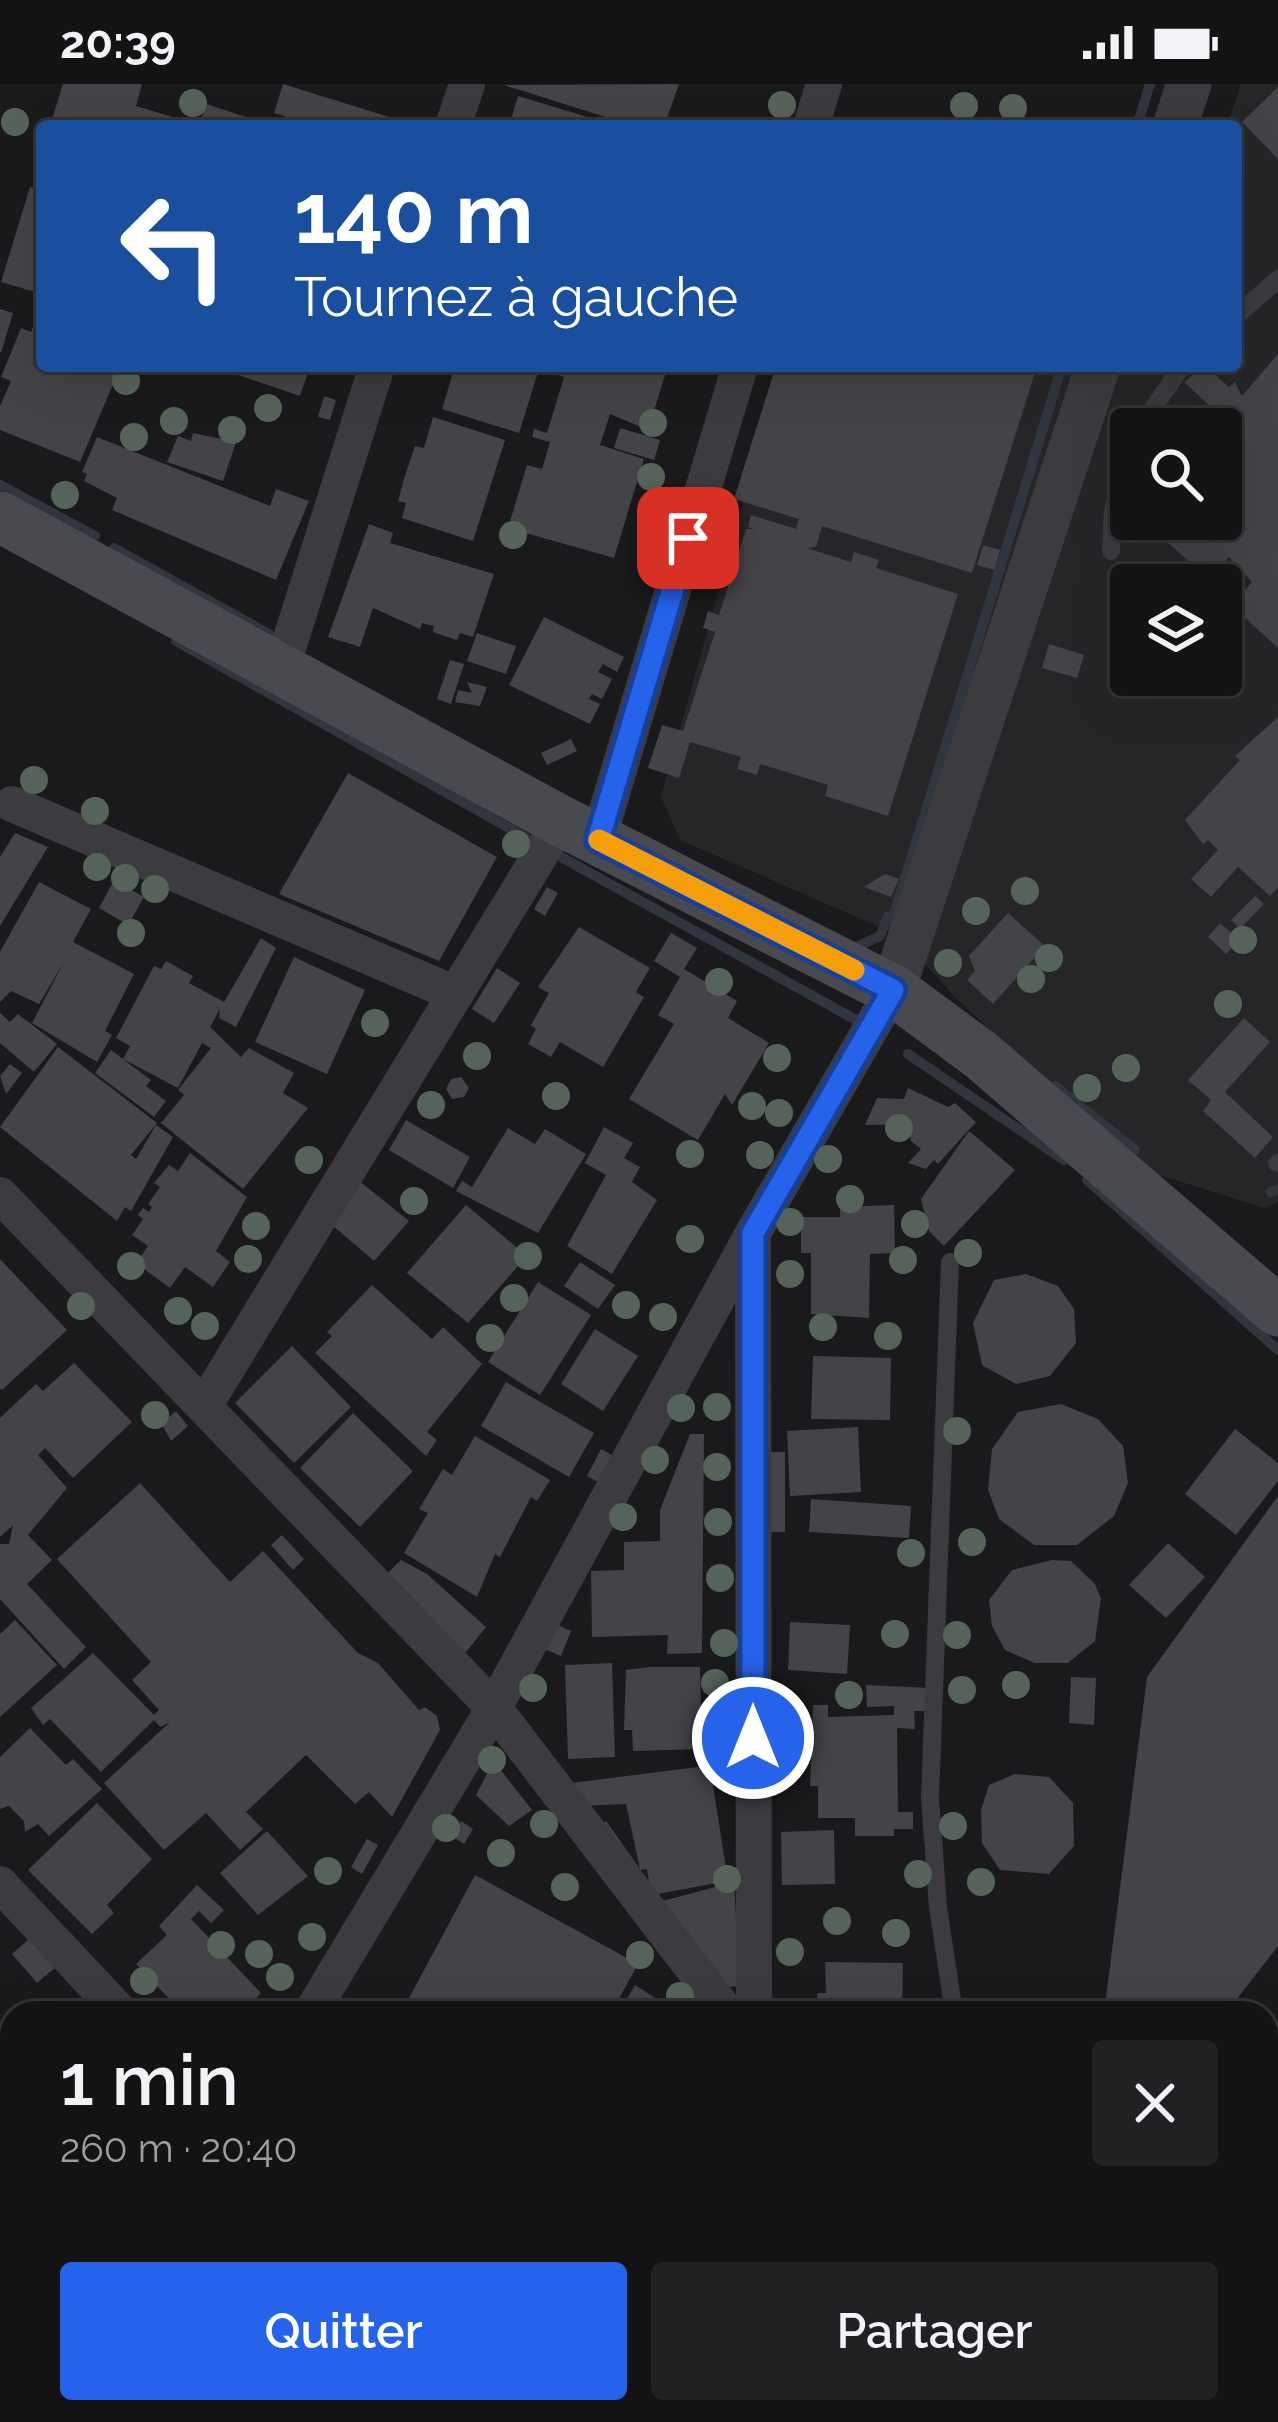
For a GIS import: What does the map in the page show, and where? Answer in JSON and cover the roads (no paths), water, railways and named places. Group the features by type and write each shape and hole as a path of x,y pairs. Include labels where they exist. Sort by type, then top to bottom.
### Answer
{"main road":[{"path":"0,517 580,831 893,990 982,1056 1278,1311"}],"street":[{"path":"455,120 467,84"},
{"path":"814,120 824,84"},
{"path":"1177,120 1189,84"},
{"path":"282,667 375,372"},
{"path":"206,1403 456,994 580,831 738,372"},
{"path":"318,2001 494,1708 753,1233 893,990 1096,372"},
{"path":"12,804 456,994"},
{"path":"0,1195 206,1403 494,1708 718,2001"},
{"path":"753,1233 754,2001"},
{"path":"0,1884 110,2001"}],"lane":[{"path":"1242,311 1278,279"},
{"path":"1153,408 1178,372"},
{"path":"1112,540 1112,551"},
{"path":"950,1262 930,1798 938,1907 952,2001"}],"waterway":[{"path":"1139,120 1150,84"},
{"path":"892,921 1060,372"},
{"path":"0,485 95,536"},
{"path":"114,548 269,634"},
{"path":"176,641 527,838"},
{"path":"561,857 858,1021"},
{"path":"854,948 880,936 888,916"},
{"path":"908,1054 1064,1160"},
{"path":"1055,1086 1135,1150"},
{"path":"1087,1180 1278,1350"},
{"path":"1271,1192 1278,1189"}]}
